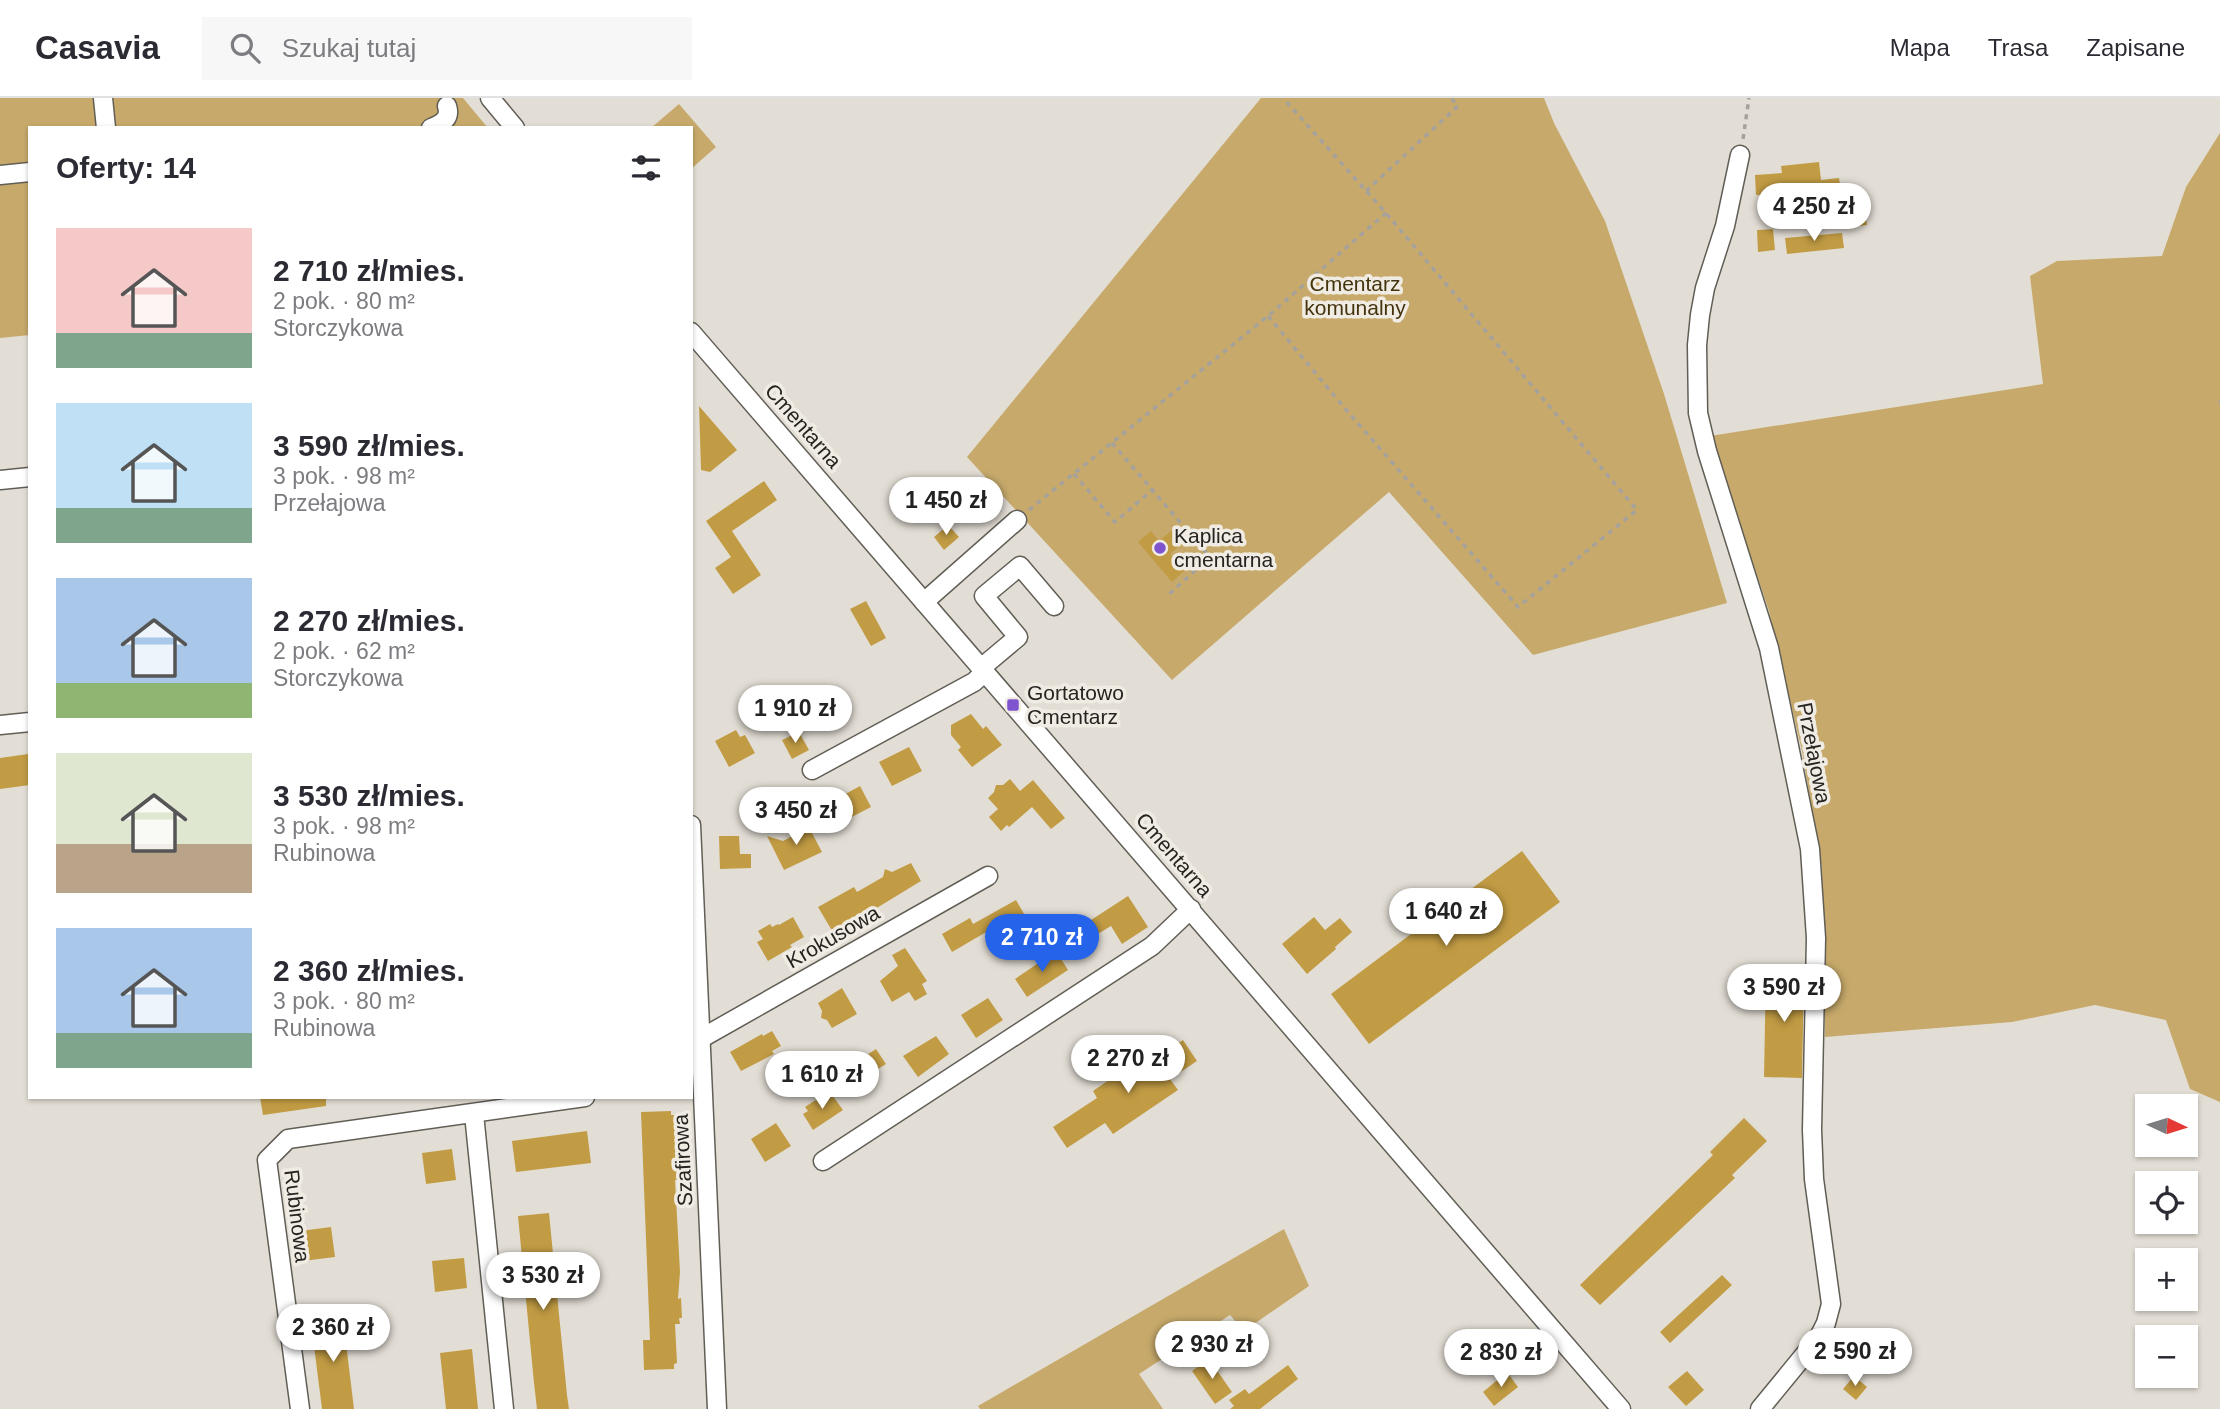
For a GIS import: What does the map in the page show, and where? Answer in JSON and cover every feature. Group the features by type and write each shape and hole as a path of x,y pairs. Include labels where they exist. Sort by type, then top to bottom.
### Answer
{"street":[{"path":"103,98 106,126"},
{"path":"490,98 513,126"},
{"path":"434,126 446,118 447,106"},
{"name":"Przełajowa","path":"1740,155 1725,226 1705,288 1700,316 1696,345 1698,414 1707,451 1769,648 1810,849 1816,938 1812,1142 1814,1179 1831,1304 1819,1337 1760,1409"},
{"path":"0,175 28,172"},
{"name":"Cmentarna","path":"693,334 1621,1409"},
{"path":"0,480 28,477"},
{"path":"924,602 1017,520"},
{"path":"812,770 974,682 1018,637 984,596 1020,566 1054,606"},
{"path":"0,724 28,722"},
{"name":"Krokusowa","path":"696,1041 988,876"},
{"path":"823,1161 1152,946 1191,909"},
{"name":"Szafirowa","path":"693,911 696,1041 718,1409"},
{"name":"Rubinowa","path":"300,1409 267,1160 288,1139 572,1099"},
{"path":"474,1114 504,1409"}],"path":[{"path":"1268,316 1518,607 1637,510 1386,213 1283,98"},
{"path":"1366,191 1458,106 1451,98"},
{"path":"1740,155 1749,98"},
{"path":"1017,520 1268,316 1386,213"},
{"path":"1112,442 1210,557 1167,596"},
{"path":"1074,474 1115,522 1152,490"}],"green space":[{"path":"0,98 463,98 486,126 28,126 28,335 0,338"},
{"name":"Cmentarz komunalny","path":"1261,98 1544,98 1554,123 1605,221 1664,394 1727,603 1533,655 1389,492 1172,680 967,457"},
{"path":"679,104 716,147 693,167 693,126 653,126"},
{"path":"2220,133 2220,1102 2190,1089 2166,1020 2095,1005 2012,1022 1825,1037 1822,868 1802,751 1769,611 1710,436 2043,384 2030,276 2057,261 2162,256 2186,187"},
{"path":"1284,1229 1309,1286 1244,1331 1230,1315 1139,1374 1163,1409 980,1409 978,1406"}],"building":[{"path":"1819,162 1821,180 1839,178 1843,203 1786,210 1783,193 1756,195 1755,175 1782,173 1781,166"},
{"path":"1864,205 1867,225 1850,227 1848,207"},
{"path":"1773,229 1775,250 1758,252 1757,230"},
{"path":"1842,233 1844,248 1787,254 1785,238"},
{"path":"699,406 737,450 710,472 701,470"},
{"path":"764,481 777,500 732,531 761,575 733,594 715,568 731,557 706,521"},
{"path":"948,525 959,537 944,550 934,537"},
{"name":"Kaplica cmentarna","path":"1177,526 1188,538 1170,554 1184,571 1172,582 1138,542 1151,531 1159,541"},
{"path":"866,601 886,638 871,646 850,609"},
{"path":"971,714 983,729 986,726 1002,745 972,767 958,750 961,747 951,735 951,725"},
{"path":"736,730 740,737 745,735 755,753 729,767 715,741"},
{"path":"799,732 809,750 792,759 782,740"},
{"path":"909,747 922,771 892,786 879,762"},
{"path":"28,754 28,785 0,789 0,758"},
{"path":"1010,779 1020,791 1033,780 1065,818 1051,829 1032,807 1001,831 989,817 998,809 988,798 996,785 1003,785"},
{"path":"860,786 871,807 840,823 829,803"},
{"path":"804,818 822,852 784,870 767,836 783,841 800,832"},
{"path":"719,836 739,836 740,854 751,854 751,868 720,869"},
{"path":"1522,851 1560,902 1369,1044 1331,994"},
{"path":"911,863 921,881 834,934 818,907 854,887 857,892 883,877 885,869 892,872"},
{"path":"1128,896 1148,927 1122,944 1111,926 1096,935 1088,922"},
{"path":"1016,900 1031,926 1009,939 1000,924 952,952 942,934 970,918 973,924"},
{"path":"793,917 804,937 768,961 757,942 763,939 758,931 770,924 772,927 779,925"},
{"path":"1314,917 1325,930 1340,918 1352,932 1307,974 1282,944"},
{"path":"905,948 927,981 922,984 927,994 915,1001 909,992 892,1002 880,981 898,966 892,955"},
{"path":"1056,951 1068,970 1027,997 1015,979"},
{"path":"1766,970 1804,971 1802,1078 1764,1077"},
{"path":"842,988 857,1014 832,1028 827,1020 821,1018 822,1011 818,1003"},
{"path":"988,998 1003,1020 976,1038 961,1015"},
{"path":"772,1031 781,1046 772,1051 774,1054 741,1071 730,1052"},
{"path":"936,1036 949,1054 918,1077 903,1056"},
{"path":"1183,1040 1197,1061 1170,1079 1178,1090 1113,1134 1105,1123 1067,1148 1053,1127 1097,1098 1093,1091 1146,1055 1150,1062"},
{"path":"876,1049 886,1064 868,1075 859,1060"},
{"path":"825,1094 827,1098 832,1095 843,1110 813,1130 803,1114 808,1111 805,1107"},
{"path":"260,1099 326,1099 326,1106 263,1115"},
{"path":"671,1111 671,1115 674,1115 677,1160 678,1180 675,1180 680,1272 678,1299 681,1298 682,1318 679,1318 680,1324 675,1324 677,1363 674,1364 674,1369 644,1370 643,1340 650,1340 641,1112"},
{"path":"1744,1118 1767,1141 1732,1175 1735,1178 1600,1305 1580,1285 1713,1155 1710,1152"},
{"path":"776,1123 791,1146 765,1162 751,1139"},
{"path":"587,1131 591,1163 516,1172 512,1141"},
{"path":"452,1149 456,1180 426,1184 422,1153"},
{"path":"549,1213 569,1409 537,1409 534,1383 518,1216"},
{"path":"331,1227 335,1257 303,1261 300,1231"},
{"path":"464,1258 467,1288 435,1292 432,1261"},
{"path":"1722,1275 1732,1285 1670,1343 1660,1332"},
{"path":"343,1318 354,1409 322,1409 311,1322"},
{"path":"472,1349 478,1409 446,1409 440,1353"},
{"path":"1209,1359 1232,1392 1215,1404 1192,1371"},
{"path":"1288,1365 1298,1379 1260,1409 1230,1409 1234,1406 1229,1400 1245,1389 1249,1394"},
{"path":"1687,1371 1704,1390 1686,1406 1668,1387"},
{"path":"1507,1372 1518,1387 1494,1406 1483,1392"},
{"path":"1854,1376 1867,1387 1856,1400 1843,1389"}],"place":[{"name":"Kaplica cmentarna","path":"1160,548"},
{"name":"Gortatowo Cmentarz","path":"1013,705"}]}
